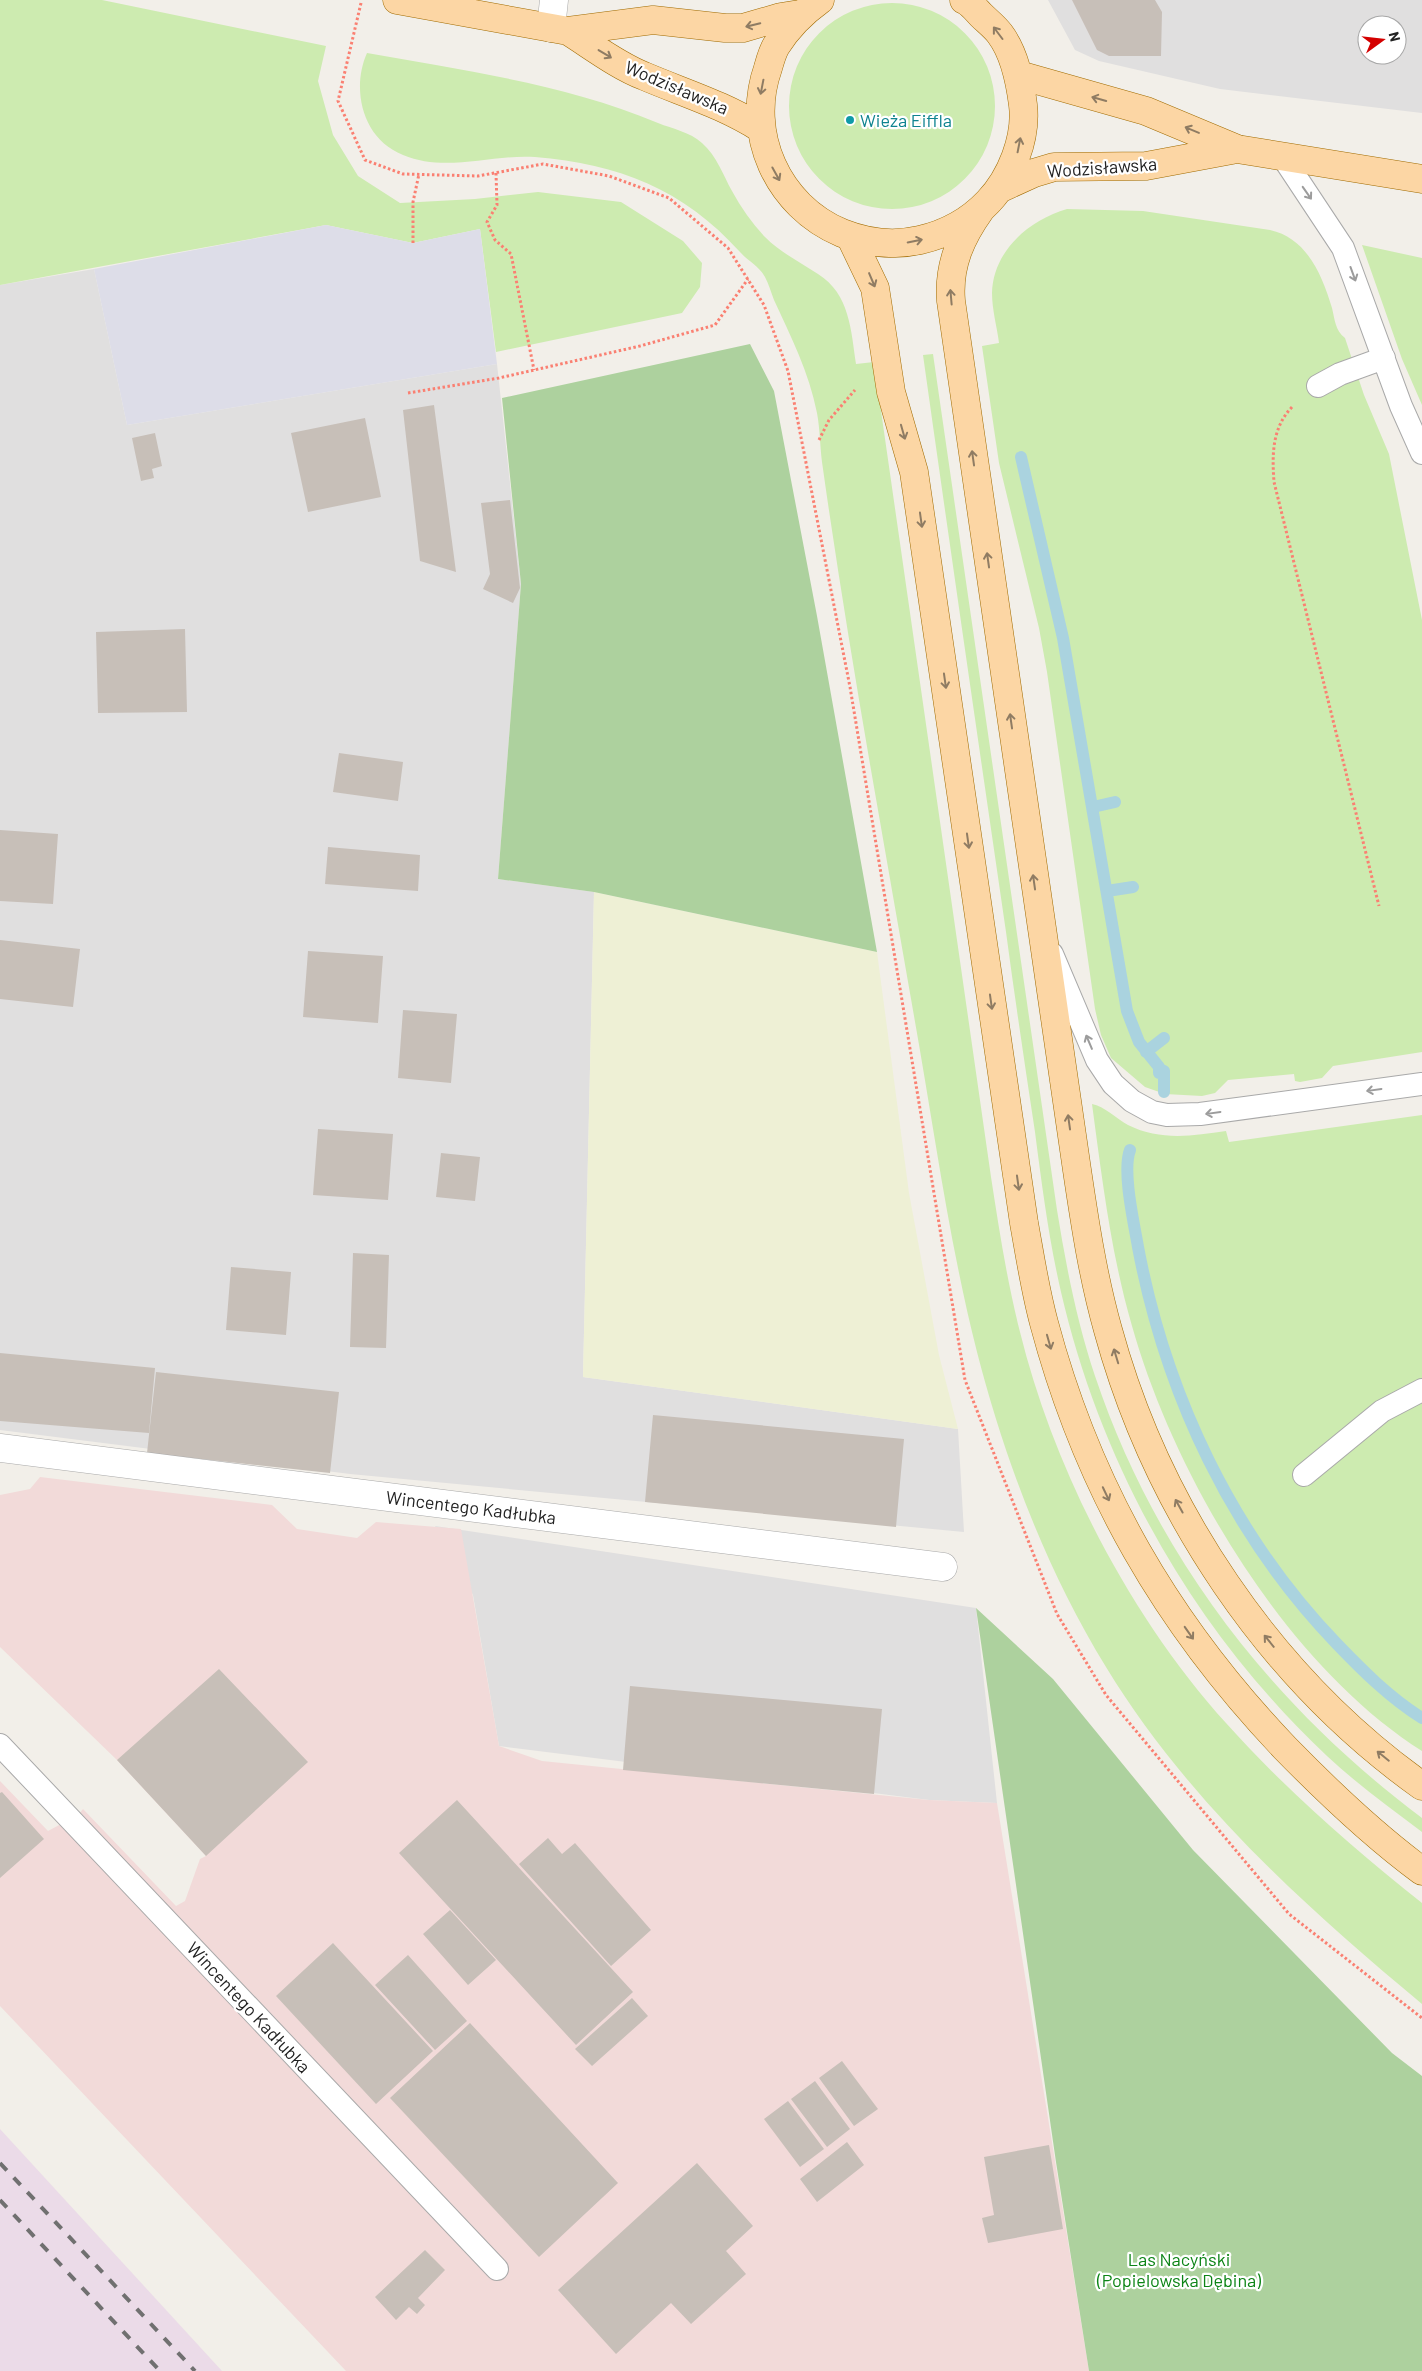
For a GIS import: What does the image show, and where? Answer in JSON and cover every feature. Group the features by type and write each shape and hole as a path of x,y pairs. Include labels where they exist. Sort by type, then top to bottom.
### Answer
{"main road":[{"name":"Wodzisławska","path":"397,0 559,30 653,20 724,28 743,28 810,7"},
{"path":"964,0 1000,34 1020,75 1024,114 1017,154 999,189 981,209 960,243 951,274 950,294 1041,930 1096,1284 1122,1376 1157,1464 1214,1567 1238,1601 1287,1662 1344,1722 1422,1786"},
{"path":"810,7 775,48 761,87 760,128 770,164 790,195 816,220 850,236 879,242 909,242 947,231 981,209"},
{"name":"Wodzisławska","path":"559,30 643,76 736,112 760,128"},
{"name":"Wodzisławska","path":"1020,75 1146,111 1237,149 1422,179"},
{"name":"Wodzisławska","path":"999,189 1034,173 1054,167 1146,166 1237,149"},
{"path":"850,236 875,288 891,392 914,472 1024,1223 1043,1321 1071,1412 1089,1457 1132,1545 1156,1585 1206,1658 1254,1714 1300,1763 1349,1809 1422,1871"}],"street":[{"path":"554,0 559,30"},
{"name":"Wincentego Kadłubka","path":"0,1448 942,1567"}],"lane":[{"path":"1282,156 1343,248 1422,453"},
{"path":"1318,386 1346,371 1384,358"},
{"path":"1041,930 1107,1077 1132,1101 1152,1112 1167,1115 1200,1114 1422,1084"},
{"path":"1304,1475 1382,1411 1422,1390"},
{"name":"Wincentego Kadłubka","path":"0,1745 497,2269"}],"path":[{"path":"361,0 338,101 365,160 403,174 478,176 544,164 609,176 669,198 728,248 764,306 788,370 850,687 964,1380 1057,1614 1106,1695 1289,1914 1422,2018"},
{"path":"496,173 497,205 487,222 495,240 510,254 534,370"},
{"path":"413,243 414,202 419,174"},
{"path":"408,393 534,370 640,346 715,325 748,279"},
{"path":"1318,386 1297,402 1280,422 1273,448 1274,482 1379,906"},
{"path":"819,440 829,420 856,388"}],"shaded area":[{"path":"1048,0 1422,0 1422,113 1220,89 1099,61 1075,50"},
{"path":"326,225 413,243 480,229 497,364 127,425 94,269"},
{"path":"94,269 127,425 497,364 521,584 498,879 594,892 583,1377 958,1429 964,1532 350,1474 0,1430 0,285"},
{"path":"40,1477 272,1505 297,1529 357,1538 376,1522 461,1529 499,1746 542,1761 929,1800 997,1803 1089,2371 346,2371 0,2006 0,1781 48,1831 78,1815 83,1809 176,1906 185,1901 200,1859 206,1856 117,1760 0,1647 0,1495 30,1489"},
{"path":"435,1526 976,1608 997,1803 929,1800 499,1746 473,1595"},
{"path":"0,2129 222,2371 0,2371"}],"green space":[{"path":"0,0 102,0 326,46 318,81 333,135 358,176 400,203 475,199 538,192 621,202 683,241 702,263 700,287 682,313 496,352 480,229 413,243 326,225 0,285"},
{"path":"882,3 902,3 922,7 941,15 965,33 978,49 987,66 995,96 991,136 987,146 978,163 965,179 941,197 922,205 902,209 882,209 862,205 843,197 827,186 812,171 801,155 793,136 789,116 789,96 793,76 801,57 812,41 827,26 843,15 862,7"},
{"path":"367,53 551,88 623,110 692,136 712,154 739,203 765,237 784,253 829,282 843,303 850,326 856,364 874,362 994,1196 1011,1294 1035,1384 1053,1436 1100,1540 1158,1637 1226,1723 1272,1771 1345,1839 1422,1903 1422,2004 1291,1889 1210,1806 1173,1762 1138,1716 1106,1667 1065,1593 1030,1514 988,1393 958,1269 854,670 832,531 814,398 793,341 765,277 718,230 696,212 648,183 622,174 594,166 535,157 452,163 436,162 419,160 389,148 369,125 364,112 360,82 362,67"},
{"path":"1067,209 1143,211 1270,230 1283,234 1294,241 1303,249 1318,271 1339,332 1345,338 1364,395 1389,454 1422,620 1422,1052 1333,1066 1322,1078 1300,1082 1295,1081 1294,1074 1228,1080 1215,1093 1202,1096 1165,1094 1145,1087 1111,1058 1101,1035 1095,1009 1047,672 1039,628 999,463 982,346 999,343 992,293 994,278 1006,251 1027,229 1053,214"},
{"path":"1362,245 1422,258 1422,405 1402,359"},
{"path":"750,344 774,391 817,616 877,952 594,892 498,879 521,584 502,398"},
{"path":"933,354 1057,1210 1073,1294 1095,1376 1120,1442 1150,1505 1185,1565 1224,1622 1268,1676 1316,1726 1367,1774 1422,1818 1422,1832 1338,1766 1279,1708 1236,1656 1196,1601 1160,1544 1128,1484 1101,1422 1079,1358 1061,1292 1043,1193 923,355"},
{"path":"594,892 877,952 909,1193 939,1355 958,1429 583,1377"},
{"path":"1092,1104 1101,1107 1128,1125 1140,1130 1176,1136 1226,1131 1229,1142 1422,1115 1422,1751 1372,1714 1325,1670 1282,1619 1242,1563 1207,1505 1176,1444 1151,1384 1132,1326 1113,1244"},
{"name":"Las Nacyński (Popielowska Dębina)","path":"976,1608 1053,1679 1193,1850 1392,2053 1422,2076 1422,2371 1089,2371 1056,2162"}],"building":[{"path":"1072,0 1155,0 1162,12 1161,56 1109,56 1097,50"},
{"path":"434,405 456,572 420,561 403,410"},
{"path":"365,418 381,497 308,512 291,433"},
{"path":"155,433 162,466 152,469 154,478 141,481 132,438"},
{"path":"510,500 520,588 513,603 483,589 490,574 481,503"},
{"path":"185,629 187,712 98,713 96,632"},
{"path":"339,753 403,762 398,801 333,792"},
{"path":"0,830 58,834 53,904 0,901"},
{"path":"328,847 420,855 418,891 325,884"},
{"path":"0,940 80,949 73,1007 0,999"},
{"path":"308,951 383,956 378,1023 303,1017"},
{"path":"403,1010 457,1014 451,1083 398,1078"},
{"path":"318,1129 393,1134 388,1200 313,1195"},
{"path":"441,1153 480,1157 475,1201 436,1197"},
{"path":"353,1253 389,1255 386,1348 350,1347"},
{"path":"231,1267 291,1272 286,1335 226,1330"},
{"path":"0,1353 155,1368 149,1433 0,1421"},
{"path":"156,1372 339,1392 330,1473 147,1453"},
{"path":"653,1415 904,1439 896,1527 645,1502"},
{"path":"219,1669 308,1762 206,1856 117,1760"},
{"path":"630,1686 882,1709 874,1794 623,1770"},
{"path":"2,1792 44,1839 0,1878 0,1793"},
{"path":"457,1800 633,1992 576,2045 399,1853"},
{"path":"548,1838 562,1854 575,1843 651,1930 611,1966 519,1864"},
{"path":"450,1910 496,1960 468,1985 423,1934"},
{"path":"333,1943 433,2051 376,2104 276,1996"},
{"path":"408,1955 467,2021 435,2050 375,1985"},
{"path":"632,1998 648,2016 592,2066 575,2049"},
{"path":"470,2023 618,2183 539,2257 390,2098"},
{"path":"842,2061 878,2109 854,2126 819,2078"},
{"path":"815,2081 850,2129 827,2147 791,2099"},
{"path":"788,2101 824,2149 800,2167 764,2119"},
{"path":"847,2142 864,2165 817,2202 800,2179"},
{"path":"1049,2145 1063,2229 988,2243 982,2218 994,2215 984,2157"},
{"path":"697,2163 753,2226 726,2251 746,2274 691,2324 671,2303 616,2354 558,2290"},
{"path":"425,2250 445,2270 418,2298 425,2305 417,2314 409,2307 396,2320 375,2297"}],"waterway":[{"path":"1021,457 1063,638 1127,1011 1139,1042 1159,1067 1159,1073"},
{"path":"1093,807 1115,802"},
{"path":"1107,891 1133,887"},
{"path":"1146,1052 1164,1038"},
{"path":"1160,1069 1164,1071 1164,1092"},
{"path":"1130,1150 1127,1171 1128,1184 1138,1247 1150,1302 1166,1356 1186,1409 1209,1460 1235,1510 1299,1602 1367,1674 1399,1702 1422,1718"}],"railway":[{"path":"0,2163 195,2371"},
{"path":"0,2200 160,2371"}],"place":[{"name":"Wieża Eiffla","path":"850,120"}]}
